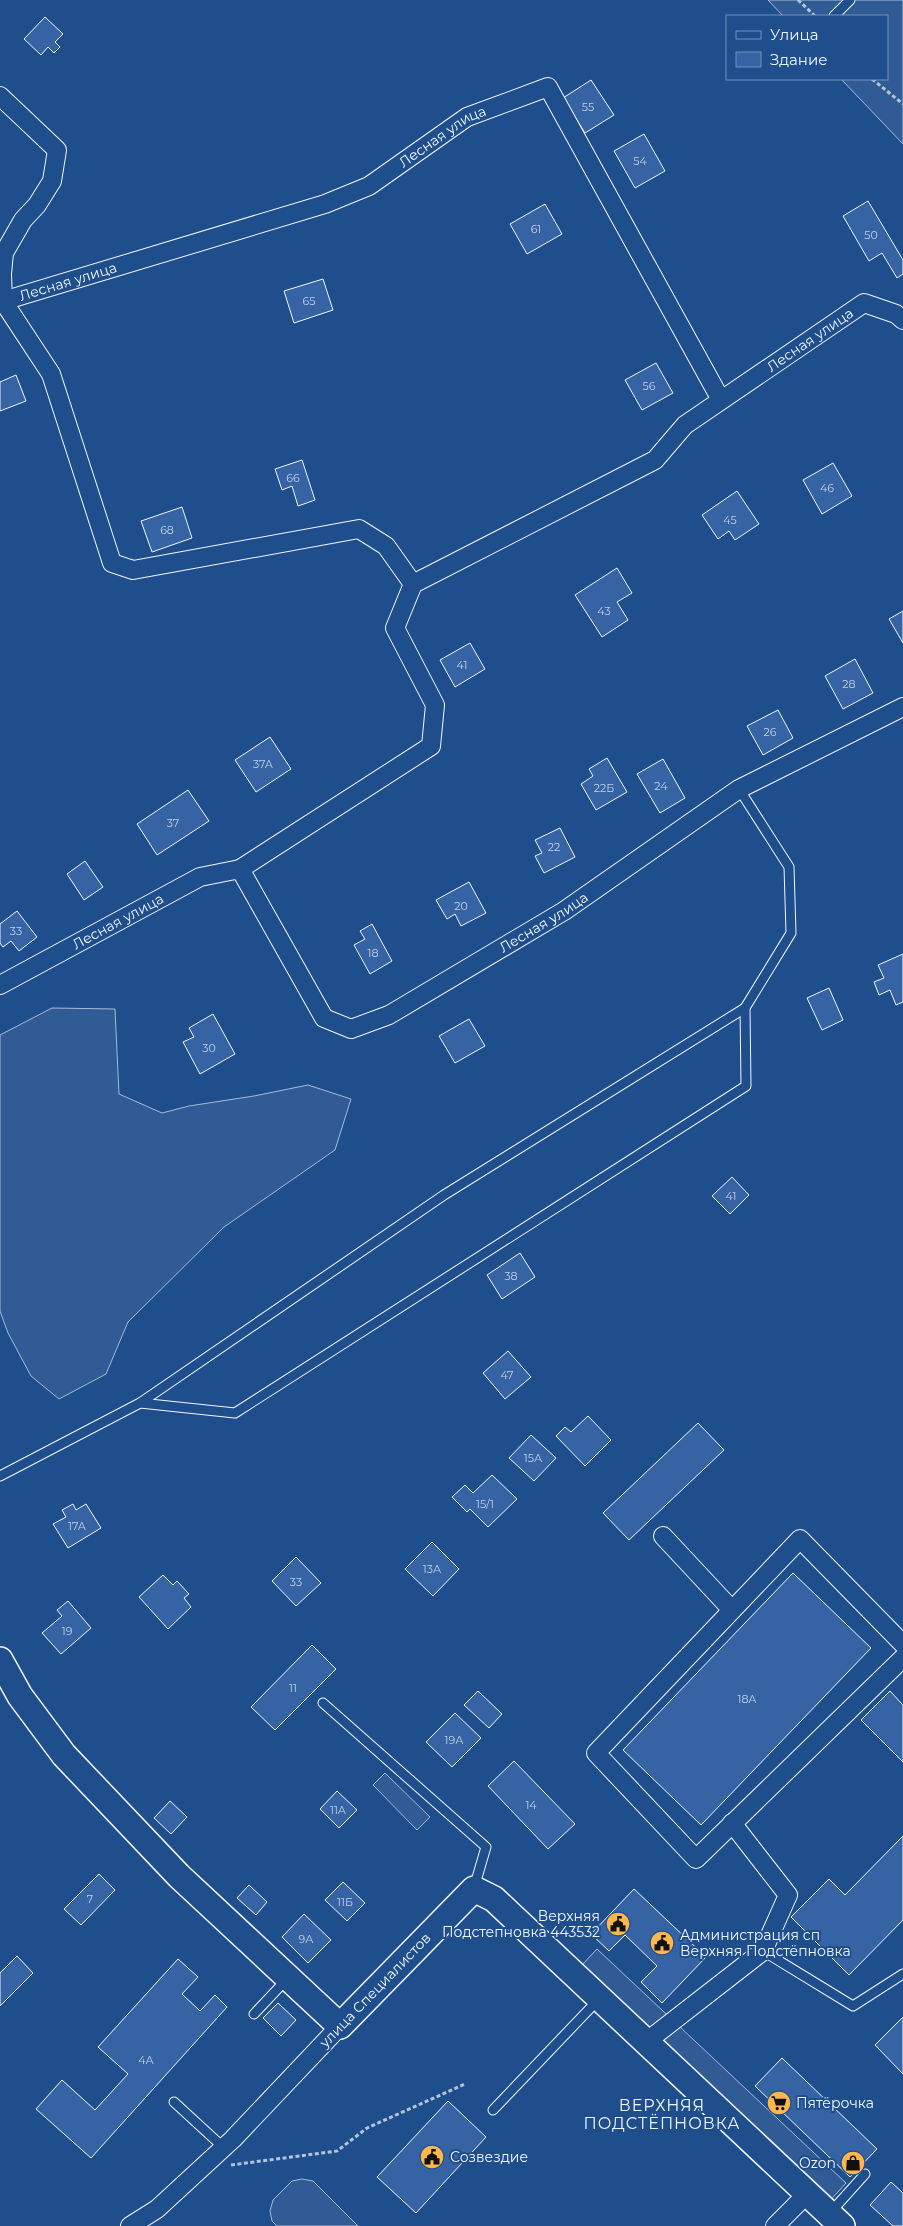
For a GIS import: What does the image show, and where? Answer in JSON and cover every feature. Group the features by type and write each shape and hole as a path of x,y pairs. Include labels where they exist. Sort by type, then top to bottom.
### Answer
{"street":[{"name":"Лесная улица","path":"2,302 325,204 369,186 467,117 548,87 721,400"},
{"path":"0,96 57,150 52,182 23,220 4,253 2,302 51,374 112,563 133,570 359,529 386,546 413,584"},
{"name":"Лесная улица","path":"0,985 200,877 240,869 432,746 435,704 395,628 413,584 655,460 685,425 864,303 896,314 903,320"},
{"name":"Лесная улица","path":"240,869 324,1018 351,1029 389,1015 564,911 738,789 903,707"},
{"path":"663,1536 732,1610"},
{"path":"903,1644 800,1538 596,1753 696,1859 903,1658"},
{"path":"0,1660 20,1696 64,1755 179,1876 287,1979 340,2026"},
{"path":"646,2042 763,1951 788,1895 732,1823"},
{"path":"474,1888 494,1900 835,2220"},
{"name":"улица Специалистов","path":"130,2226 157,2209 224,2148 474,1888"},
{"path":"775,2226 807,2194"}],"lane":[{"path":"835,15 850,0"},
{"path":"0,1476 140,1403 444,1195 745,1008 791,933 790,866 738,789"},
{"path":"140,1403 235,1413 746,1086 745,1008"},
{"path":"323,1703 486,1847 474,1888"},
{"path":"763,1951 853,2006 903,1974"},
{"path":"254,2014 287,1979"},
{"path":"492,2110 600,1999"},
{"path":"174,2102 224,2148"},
{"path":"835,2220 866,2174"}],"path":[{"path":"798,0 813,15"},
{"path":"873,80 903,104"},
{"path":"230,2165 337,2151 367,2128 465,2084"}],"shaded area":[{"path":"768,0 903,0 903,144 842,80 888,80 888,15 782,15"},
{"path":"52,1008 115,1009 119,1094 162,1113 189,1106 308,1085 351,1099 335,1150 224,1227 128,1322 106,1374 59,1399 31,1376 8,1333 0,1311 0,1035"},
{"path":"385,1773 430,1817 417,1830 373,1785"},
{"path":"597,1949 846,2183 828,2203 579,1968"},
{"path":"302,2179 313,2181 358,2226 277,2226 272,2221 270,2211 273,2200 292,2181"}],"building":[{"path":"45,17 63,34 55,42 60,47 54,53 48,47 41,55 24,39"},
{"path":"591,80 614,115 585,133 563,98"},
{"path":"644,134 665,171 635,188 614,151"},
{"path":"868,201 903,260 903,274 897,278 882,253 869,261 843,216"},
{"path":"545,204 562,234 527,254 510,224"},
{"path":"323,279 333,310 294,323 284,291"},
{"path":"656,363 673,393 642,410 625,380"},
{"path":"16,375 26,401 0,411 0,382"},
{"path":"302,460 315,500 298,506 292,486 282,490 275,469"},
{"path":"833,463 852,496 822,514 803,480"},
{"path":"737,491 759,524 735,540 729,531 718,539 702,515"},
{"path":"182,507 192,538 152,552 141,521"},
{"path":"617,568 632,593 617,602 628,620 602,637 575,595"},
{"path":"903,611 903,643 889,619"},
{"path":"470,643 485,669 455,687 440,660"},
{"path":"855,659 873,693 843,709 825,676"},
{"path":"778,710 793,738 763,755 747,726"},
{"path":"270,737 291,769 256,792 235,760"},
{"path":"607,758 627,792 596,810 581,784 593,776 589,769"},
{"path":"663,759 685,798 660,813 637,774"},
{"path":"188,790 209,821 157,855 137,824"},
{"path":"560,828 575,857 544,873 535,856 542,853 535,840"},
{"path":"85,861 103,887 84,900 67,874"},
{"path":"469,882 486,913 461,926 455,914 447,919 436,900"},
{"path":"17,911 37,937 19,951 11,941 3,947 0,943 0,924"},
{"path":"372,924 392,961 370,974 354,945 365,939 360,931"},
{"path":"903,954 903,1002 896,1005 890,990 879,995 874,982 884,978 878,965"},
{"path":"829,988 843,1020 822,1030 807,998"},
{"path":"213,1014 235,1054 200,1074 183,1042 194,1037 189,1028"},
{"path":"469,1019 485,1046 455,1063 439,1036"},
{"path":"732,1177 749,1195 730,1214 712,1196"},
{"path":"520,1253 535,1277 502,1299 487,1275"},
{"path":"508,1351 531,1377 505,1399 483,1373"},
{"path":"588,1416 611,1440 585,1466 556,1436 565,1427 571,1432"},
{"path":"698,1423 724,1450 629,1540 603,1513"},
{"path":"531,1435 556,1458 534,1481 509,1458"},
{"path":"492,1475 517,1499 488,1527 470,1509 467,1512 452,1497 465,1485 473,1493"},
{"path":"73,1504 76,1510 86,1504 101,1528 68,1548 53,1524 66,1517 62,1510"},
{"path":"432,1542 459,1569 433,1596 405,1569"},
{"path":"296,1557 321,1583 296,1606 272,1581"},
{"path":"793,1573 871,1648 701,1825 623,1750"},
{"path":"163,1575 173,1585 177,1581 189,1594 184,1598 191,1607 168,1629 139,1597"},
{"path":"68,1601 91,1628 61,1654 42,1633 62,1616 57,1610"},
{"path":"312,1645 336,1669 275,1730 251,1707"},
{"path":"478,1691 502,1714 489,1728 464,1705"},
{"path":"890,1691 903,1705 903,1762 861,1720"},
{"path":"455,1713 481,1738 452,1767 426,1742"},
{"path":"514,1761 575,1824 548,1849 488,1786"},
{"path":"337,1791 357,1810 339,1828 320,1809"},
{"path":"170,1801 187,1817 171,1834 154,1818"},
{"path":"903,1836 903,1920 849,1975 791,1917 829,1879 845,1895"},
{"path":"99,1874 115,1890 81,1925 64,1909"},
{"path":"343,1882 365,1903 347,1921 325,1900"},
{"path":"249,1885 267,1902 256,1915 237,1898"},
{"name":"Администрация сп Верхняя Подстёпновка","path":"634,1889 706,1957 662,2003 641,1982 657,1966 625,1935 609,1951 591,1934"},
{"path":"304,1914 331,1940 308,1963 282,1937"},
{"path":"17,1956 33,1973 0,2006 0,1973"},
{"path":"178,1959 198,1977 182,1994 200,2011 215,1995 227,2007 91,2158 36,2109 62,2080 95,2110 128,2074 98,2047"},
{"path":"278,2003 296,2020 281,2036 263,2018"},
{"path":"903,2017 903,2074 875,2045"},
{"path":"782,2058 877,2149 850,2177 755,2086"},
{"name":"Созвездие","path":"448,2101 486,2137 416,2213 377,2177"},
{"path":"891,2182 903,2193 903,2226 893,2226 870,2205"}],"place":[{"name":"Верхняя Подстепновка 443532","path":"618,1924"},
{"name":"Администрация сп Верхняя Подстёпновка","path":"662,1943"},
{"name":"Пятёрочка","path":"779,2103"},
{"name":"Созвездие","path":"432,2157"},
{"name":"Ozon","path":"853,2163"}],"district":[{"name":"ВЕРХНЯЯ ПОДСТЁПНОВКА","path":"662,2114"}]}
